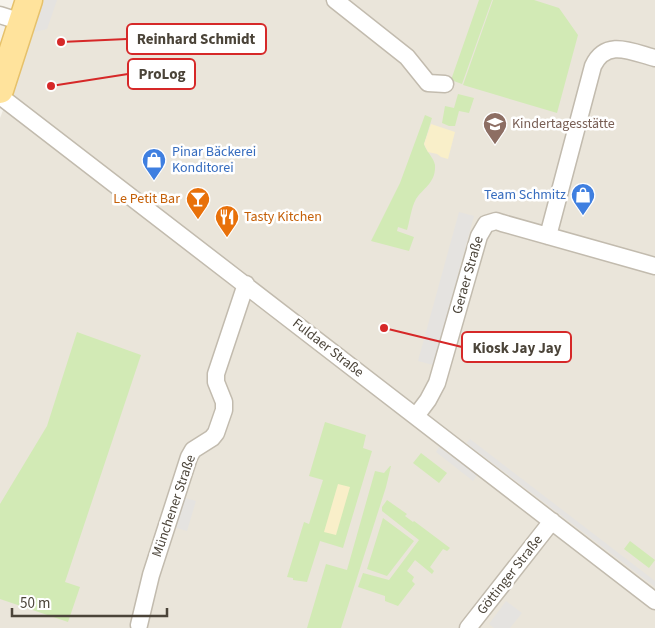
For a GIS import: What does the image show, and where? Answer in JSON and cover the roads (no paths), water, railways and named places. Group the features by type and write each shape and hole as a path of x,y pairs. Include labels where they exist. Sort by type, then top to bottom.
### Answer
{"main road":[{"path":"0,90 17,12"}],"street":[{"path":"335,0 407,57 428,83 445,84"},
{"path":"655,58 618,49 605,51 596,59 590,75 548,236 655,266"},
{"name":"Fuldaer Straße","path":"0,96 655,601"},
{"name":"Geraer Straße","path":"416,416 428,400 437,382 476,245 483,227 491,222 496,222 548,236"},
{"name":"Münchener Straße","path":"139,624 151,575 188,457 193,450 212,438 216,433 224,410 224,402 216,382 216,374 246,284"},
{"name":"Göttinger Straße","path":"468,628 552,521"}],"place":[{"name":"Reinhard Schmidt","path":"61,42"},
{"name":"ProLog","path":"51,86"},
{"name":"Kindertagesstätte","path":"495,145"},
{"name":"Pinar Bäckerei Konditorei","path":"154,181"},
{"name":"Team Schmitz","path":"583,216"},
{"name":"Le Petit Bar","path":"198,220"},
{"name":"Tasty Kitchen","path":"227,238"},
{"name":"Kiosk Jay Jay","path":"384,328"}]}
